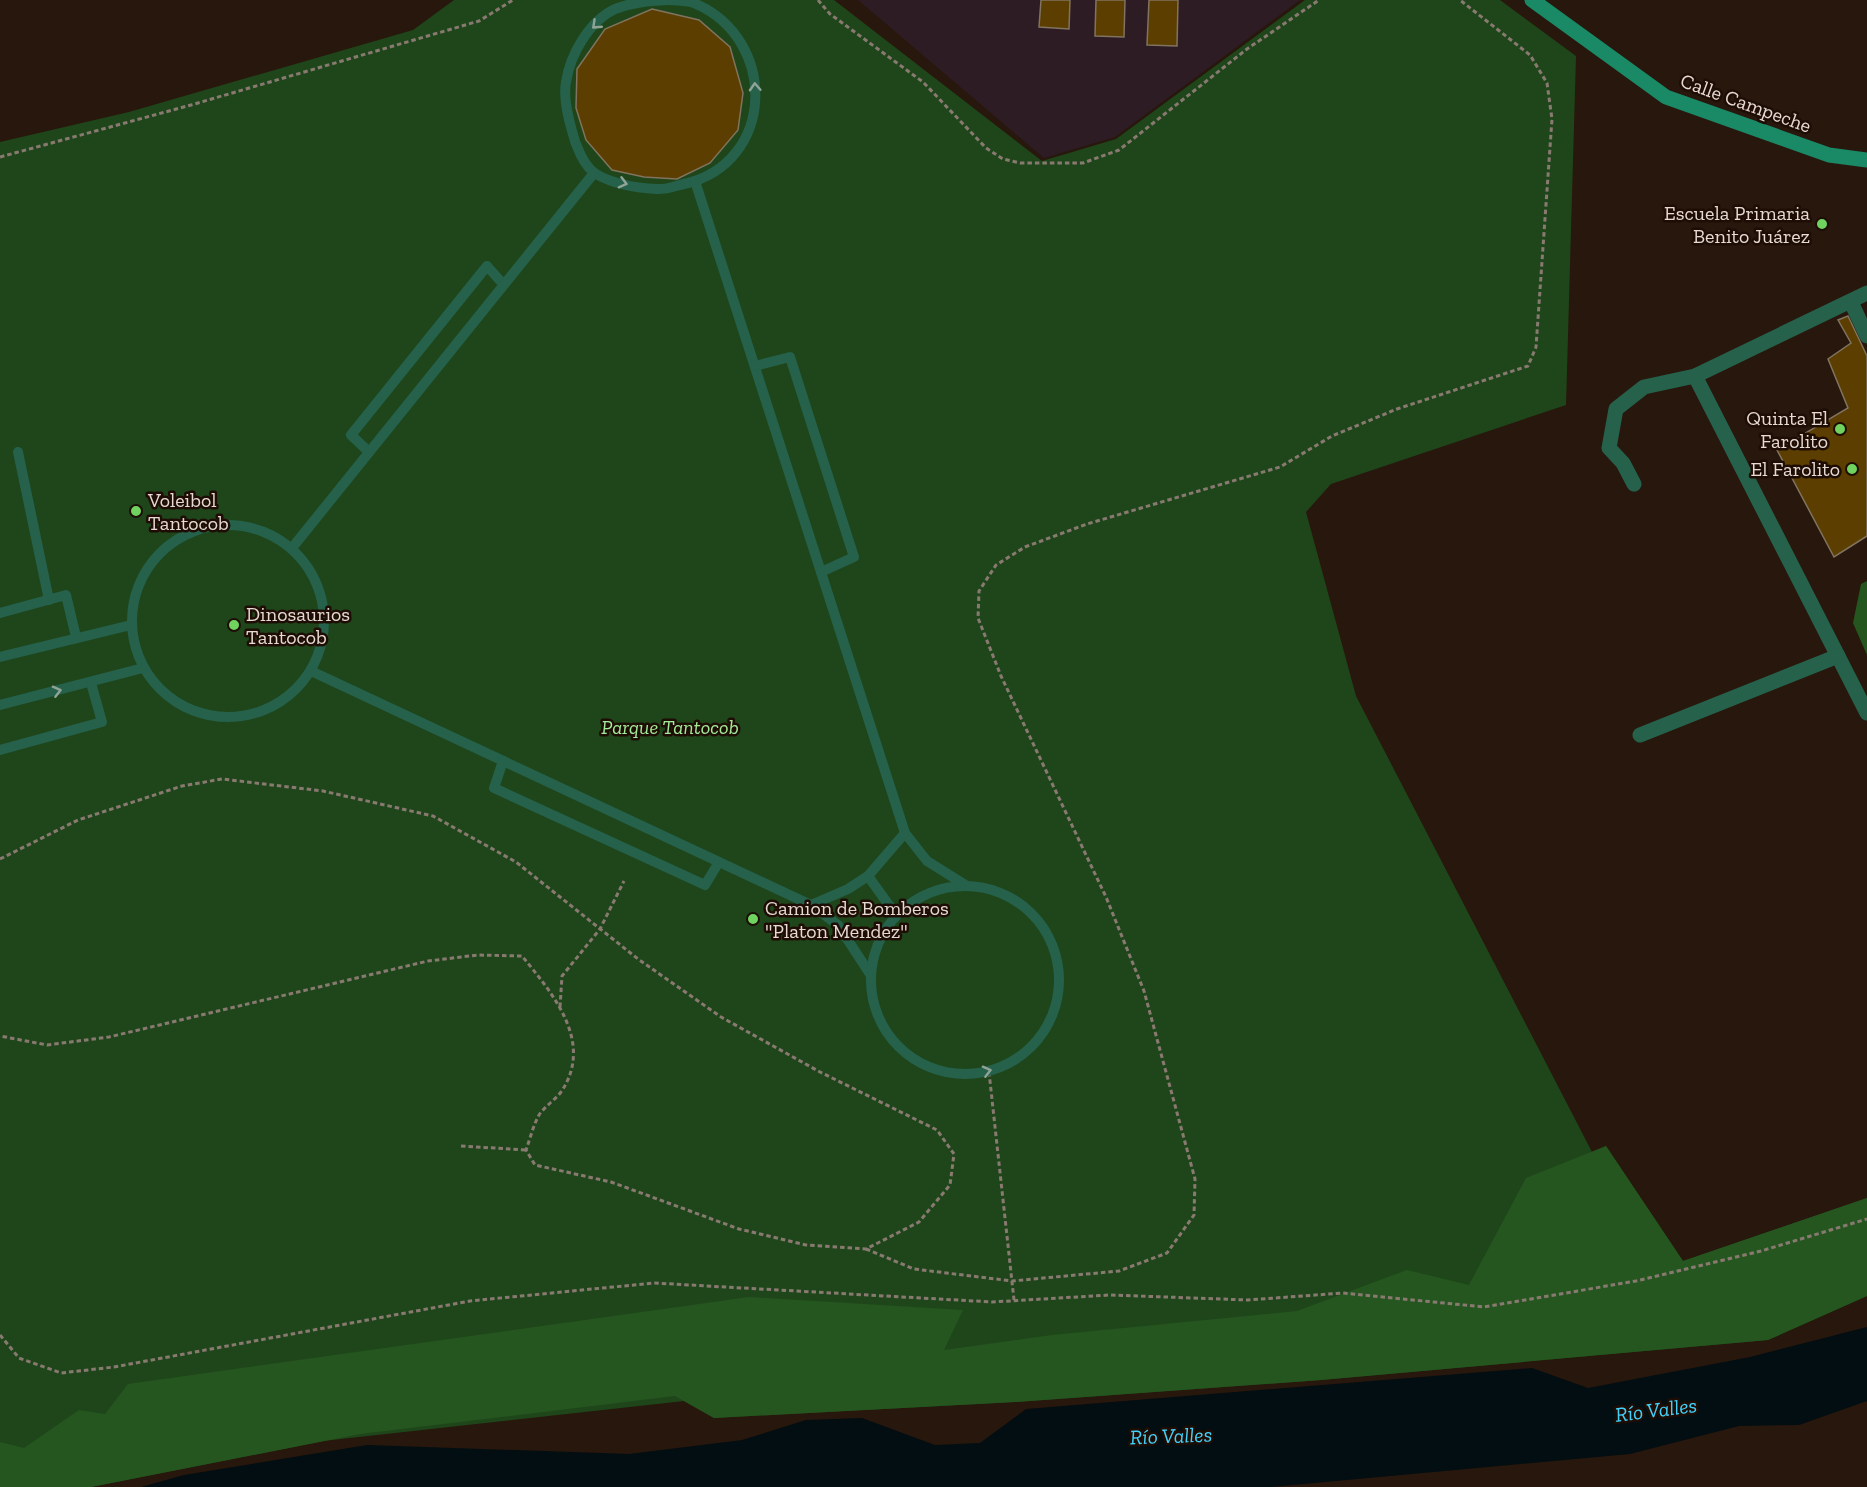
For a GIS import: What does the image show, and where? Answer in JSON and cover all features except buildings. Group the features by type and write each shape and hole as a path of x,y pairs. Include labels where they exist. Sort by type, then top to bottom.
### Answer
{"street":[{"name":"Calle Campeche","path":"1532,0 1666,97 1829,155 1867,160"},
{"path":"1634,484 1623,463 1609,448 1616,409 1644,387 1695,376 1867,293"},
{"path":"1851,302 1867,336"},
{"path":"1695,376 1867,713"},
{"path":"1640,735 1838,656"}],"lane":[{"path":"669,0 694,2 718,16 737,39 754,67 754,118 742,146 723,168 695,182 660,190 623,184 594,173 576,145 568,117 565,83 576,51 592,26 613,10 639,2 669,0"},
{"path":"292,548 594,173"},
{"path":"695,182 905,833 927,861 967,886"},
{"path":"369,452 351,435 487,266 503,284"},
{"path":"755,366 790,357 794,369 854,557 821,572"},
{"path":"18,452 49,600"},
{"path":"233,524 265,531 292,548 313,574 324,606 323,639 311,671 289,697 260,713 226,718 193,712 165,695 143,668 135,647 131,625 136,592 150,564 172,541 201,527 233,524"},
{"path":"0,613 66,595 76,638"},
{"path":"0,657 131,625"},
{"path":"0,705 143,668"},
{"path":"311,671 811,905 838,925 870,974"},
{"path":"0,750 102,722 91,683"},
{"path":"503,761 494,788 705,885 719,862"},
{"path":"811,905 848,889 868,876 905,833"},
{"path":"868,876 896,915"},
{"path":"954,885 967,886 986,887 1016,900 1040,923 1055,952 1059,985 1053,1014 1038,1040 1016,1060 989,1072 959,1075 930,1069 904,1054 885,1031 873,1004 870,974 878,942 896,915 922,895 954,885"}],"path":[{"path":"0,157 191,105 479,21 513,0"},
{"path":"819,0 830,14 923,82 986,148 1003,159 1020,163 1083,163 1119,150 1247,49 1319,0"},
{"path":"526,1150 535,1165 611,1182 739,1229 806,1245 866,1250 914,1269 1012,1281 1119,1270 1167,1253 1194,1215 1195,1179 1144,991 1106,897 1001,676 978,618 979,591 996,565 1025,547 1087,524 1280,467 1332,436 1396,409 1528,366 1536,347 1552,119 1547,83 1530,55 1460,0"},
{"path":"0,860 78,820 182,786 222,779 312,789 433,816 516,862 638,959 721,1017 820,1072 937,1130 954,1154 950,1185 919,1222 866,1250"},
{"path":"560,1008 562,976 600,929 624,881"},
{"path":"0,1036 48,1045 109,1036 428,961 478,955 522,956 560,1008 571,1028 573,1061 562,1091 540,1115 526,1150"},
{"path":"989,1072 1014,1301"},
{"path":"461,1146 526,1150"},
{"path":"0,1335 19,1358 61,1373 114,1367 470,1301 654,1283 992,1302 1110,1295 1248,1300 1343,1293 1484,1306 1636,1281 1761,1251 1867,1219"}],"shaded area":[{"path":"858,0 1300,0 1115,137 1044,158"}],"green space":[{"name":"Parque Tantocob","path":"454,0 834,0 1042,161 1116,139 1305,0 1500,0 1576,56 1566,405 1331,484 1306,512 1356,696 1592,1152 1606,1146 1683,1261 1867,1198 1867,1296 1768,1340 1321,1380 1015,1402 714,1418 684,1401 323,1441 91,1487 0,1487 0,142 129,112 413,30"},
{"path":"1867,581 1867,655 1853,623 1861,584"},
{"path":"1606,1146 1683,1261 1867,1198 1867,1296 1768,1340 1321,1380 1015,1402 714,1418 675,1396 360,1434 91,1487 0,1487 0,1442 24,1448 79,1410 105,1414 128,1384 749,1297 963,1310 944,1350 1052,1335 1297,1311 1407,1270 1469,1285 1526,1178"}],"water":[{"name":"Río Valles","path":"1867,1327 1867,1401 1799,1425 1739,1426 1630,1454 1271,1487 141,1487 184,1475 367,1445 629,1454 742,1440 806,1420 862,1418 935,1445 980,1443 1026,1409 1532,1368 1588,1388 1750,1357"}],"place":[{"name":"Escuela Primaria Benito Juárez","path":"1822,224"},
{"name":"Quinta El Farolito","path":"1840,429"},
{"name":"El Farolito","path":"1852,469"},
{"name":"Voleibol Tantocob","path":"136,511"},
{"name":"Dinosaurios Tantocob","path":"234,625"},
{"name":"Camion de Bomberos \"Platon Mendez\"","path":"753,919"}]}
